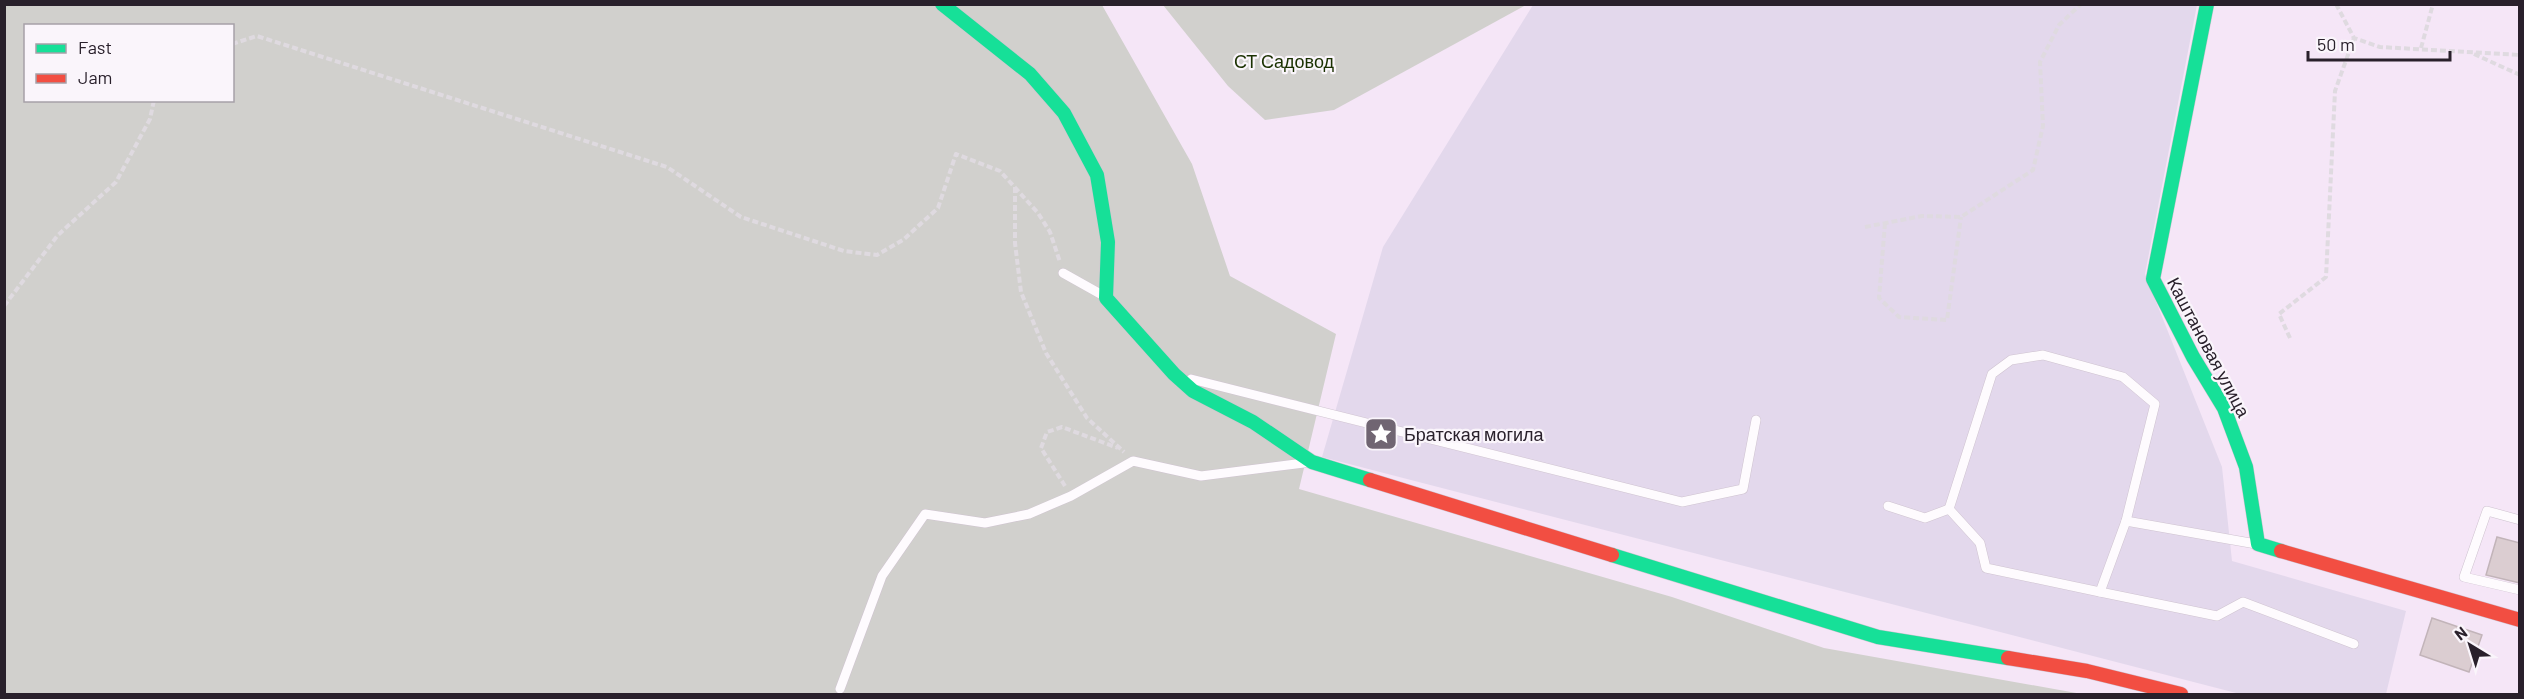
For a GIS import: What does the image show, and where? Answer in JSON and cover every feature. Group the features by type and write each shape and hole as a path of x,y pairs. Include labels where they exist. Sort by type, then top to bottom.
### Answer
{"street":[{"path":"942,4 1030,74 1064,112 1097,175 1108,242 1106,298 1174,374 1193,391 1253,422 1312,462 1878,637 2087,671 2181,694"},
{"name":"Каштановая улица","path":"2207,4 2153,279 2193,357 2224,408 2246,467 2258,544"},
{"path":"2258,544 2520,620"}],"lane":[{"path":"1063,273 1106,298"},
{"path":"1949,509 1992,374 2011,360 2043,355 2123,377 2155,404 2126,520 2100,592"},
{"path":"1174,374 1682,502 1743,489 1756,420"},
{"path":"840,689 882,576 925,514 985,524 1029,514 1071,496 1133,461 1201,476 1312,462"},
{"path":"1888,506 1925,518 1949,509"},
{"path":"1949,509 1980,543 1986,568 2217,616 2242,602 2354,644"},
{"path":"2520,520 2487,511 2464,577 2520,590"},
{"path":"2126,520 2235,542 2258,544"}],"path":[{"path":"1865,227 1922,216 1960,217 2033,170 2043,126 2040,62 2059,25 2081,4"},
{"path":"2336,4 2354,38 2380,47 2520,55"},
{"path":"2421,48 2433,4"},
{"path":"234,43 257,36 667,167 741,217 844,251 877,255 903,240 938,208 956,154 1000,171 1015,187 1038,213 1050,232 1063,273"},
{"path":"2290,338 2279,314 2326,277 2335,90 2354,38"},
{"path":"2470,52 2520,75"},
{"path":"4,306 58,235 116,182 150,119 154,102"},
{"path":"1015,187 1015,243 1021,292 1046,353 1087,418 1133,461"},
{"path":"1885,223 1879,298 1899,317 1947,320 1960,217"},
{"path":"1071,496 1041,448 1047,432 1062,427 1121,449"}],"shaded area":[{"path":"1533,5 2197,5 2145,274 2222,467 2232,561 2406,611 2386,694 2240,694 1322,457 1383,247"}],"green space":[{"path":"4,5 1102,5 1192,164 1230,276 1336,334 1299,489 1672,597 1824,648 2082,694 5,694"},
{"name":"СТ Садовод","path":"1163,5 1526,5 1334,110 1265,120 1228,86"}],"building":[{"path":"2497,537 2520,543 2520,583 2486,575"},
{"path":"2432,618 2482,635 2469,672 2420,655"}],"traffic: fast":[{"path":"942,4 1030,74 1064,113 1097,175 1108,242 1106,298 1174,374 1193,391 1253,422 1312,462 1370,480"},
{"path":"2207,4 2153,279 2193,357 2224,408 2246,467 2258,544 2281,551"},
{"path":"1612,555 1878,637 2008,658"}],"traffic: jam":[{"path":"1370,480 1612,555"},
{"path":"2281,551 2520,620"},
{"path":"2008,658 2087,671 2181,694"}],"place":[{"name":"Братская могила","path":"1381,434"}]}
